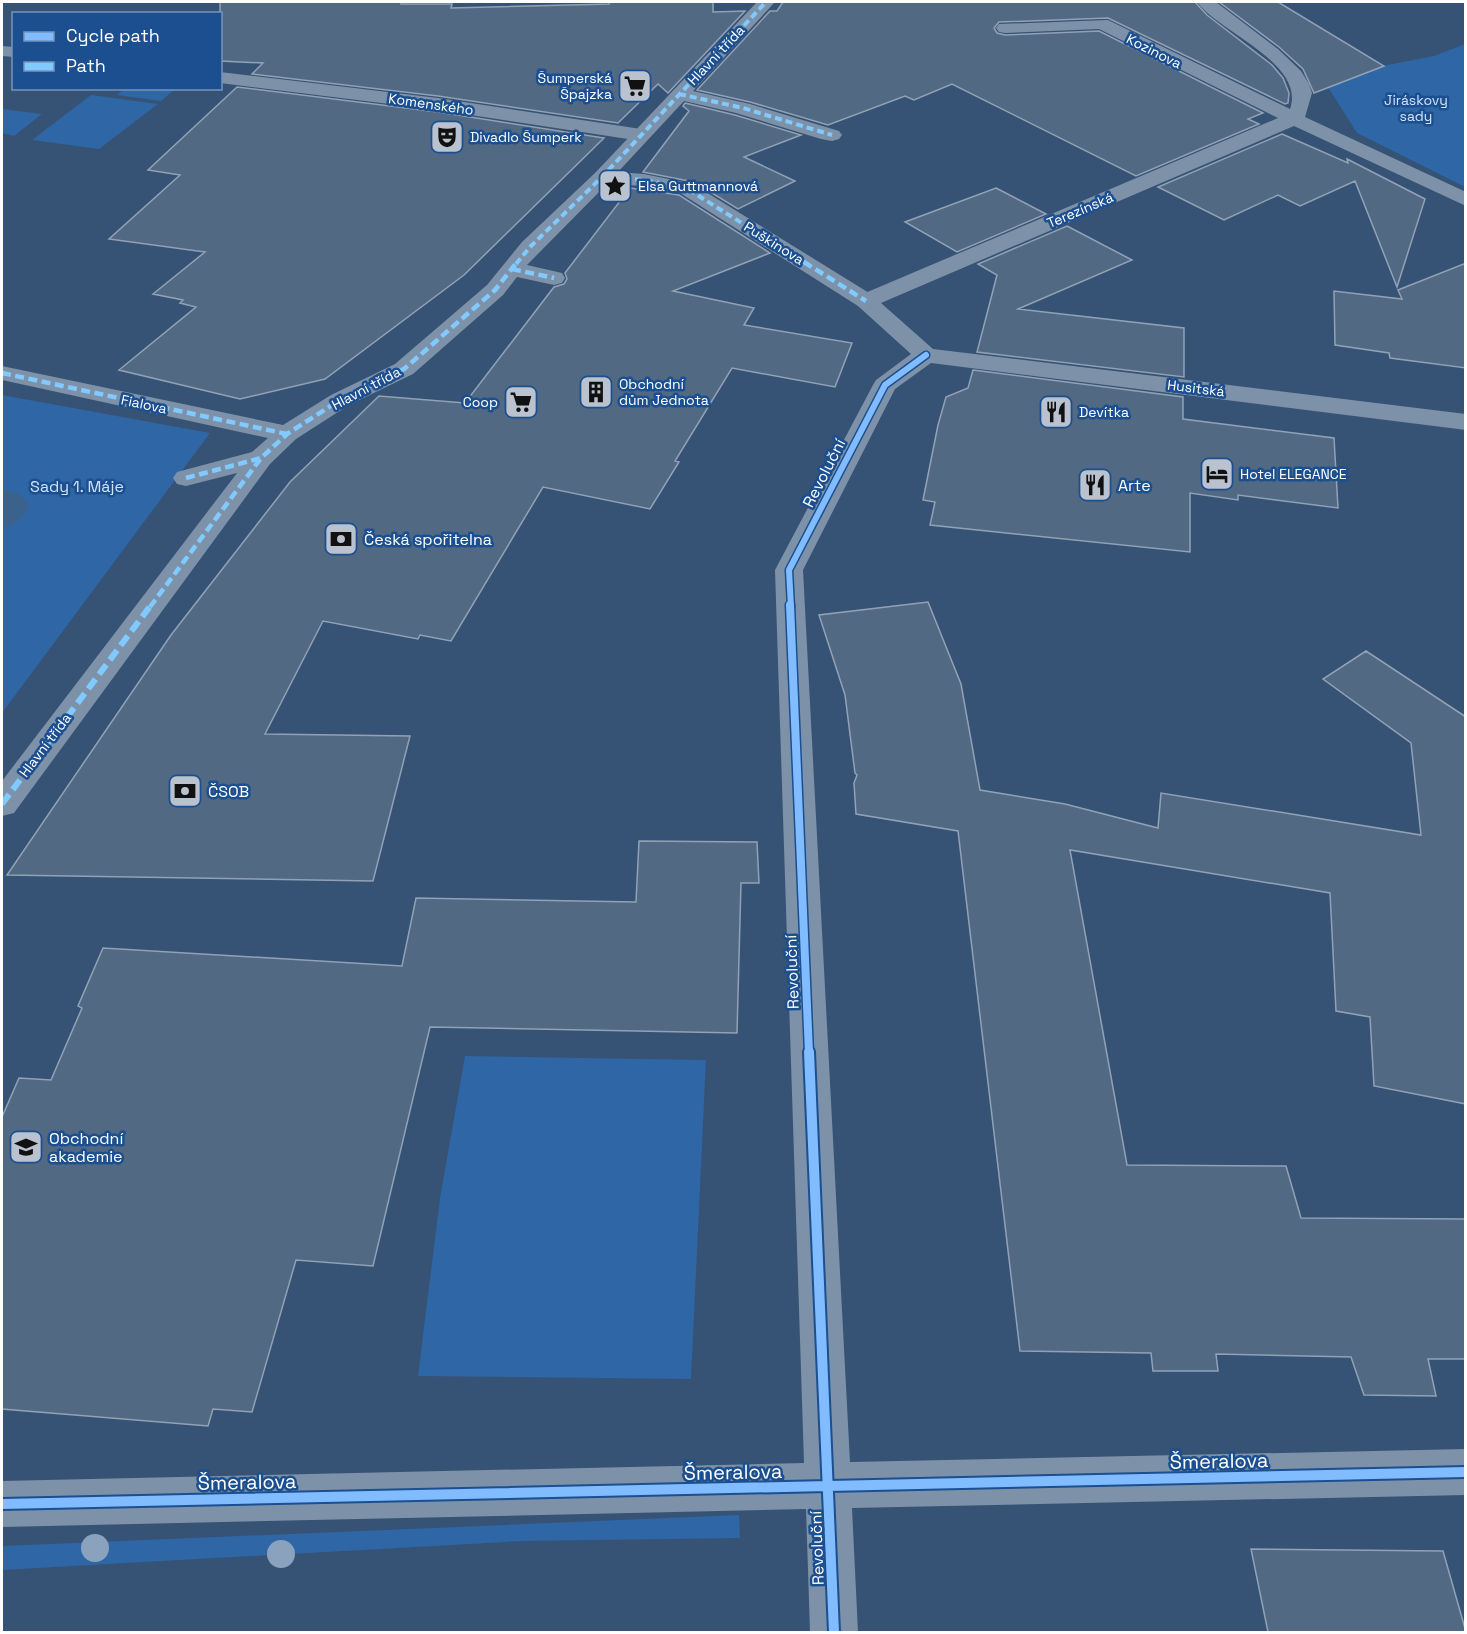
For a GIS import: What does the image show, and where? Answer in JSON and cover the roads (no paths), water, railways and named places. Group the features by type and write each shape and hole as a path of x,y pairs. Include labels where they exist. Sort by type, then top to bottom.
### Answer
{"street":[{"name":"Hlavní třída","path":"2,804 261,458 287,434 340,400 404,369 495,290 530,247 602,177 766,2"},
{"path":"1206,2 1281,60 1300,83 1303,105 1294,118"},
{"name":"Kozinova","path":"1005,28 1102,24 1466,200"},
{"name":"Komenského","path":"222,78 438,104 641,135"},
{"path":"679,94 753,111 806,130 832,135"},
{"name":"Terezínská","path":"866,302 1294,118"},
{"name":"Puškinova","path":"602,177 644,180 686,188 866,302 927,355"},
{"path":"512,269 554,278"},
{"name":"Husitská","path":"927,355 1466,422"},
{"name":"Revoluční","path":"834,1632 789,570 885,386 927,355"},
{"name":"Fialova","path":"2,374 287,434"},
{"path":"186,478 261,458"},
{"name":"Šmeralova","path":"2,1504 1466,1472"}],"place":[{"name":"Šumperská Špajzka","path":"635,86"},
{"name":"Divadlo Šumperk","path":"447,137"},
{"name":"Elsa Guttmannová","path":"615,186"},
{"name":"Obchodní dům Jednota","path":"596,392"},
{"name":"Coop","path":"521,402"},
{"name":"Devítka","path":"1056,412"},
{"name":"Hotel ELEGANCE","path":"1217,474"},
{"name":"Arte","path":"1095,485"},
{"name":"Česká spořitelna","path":"341,539"},
{"name":"ČSOB","path":"185,791"},
{"name":"Obchodní akademie","path":"26,1147"}],"park label":[{"name":"Jiráskovy sady","path":"1416,108"},
{"name":"Sady 1. Máje","path":"77,486"}]}
